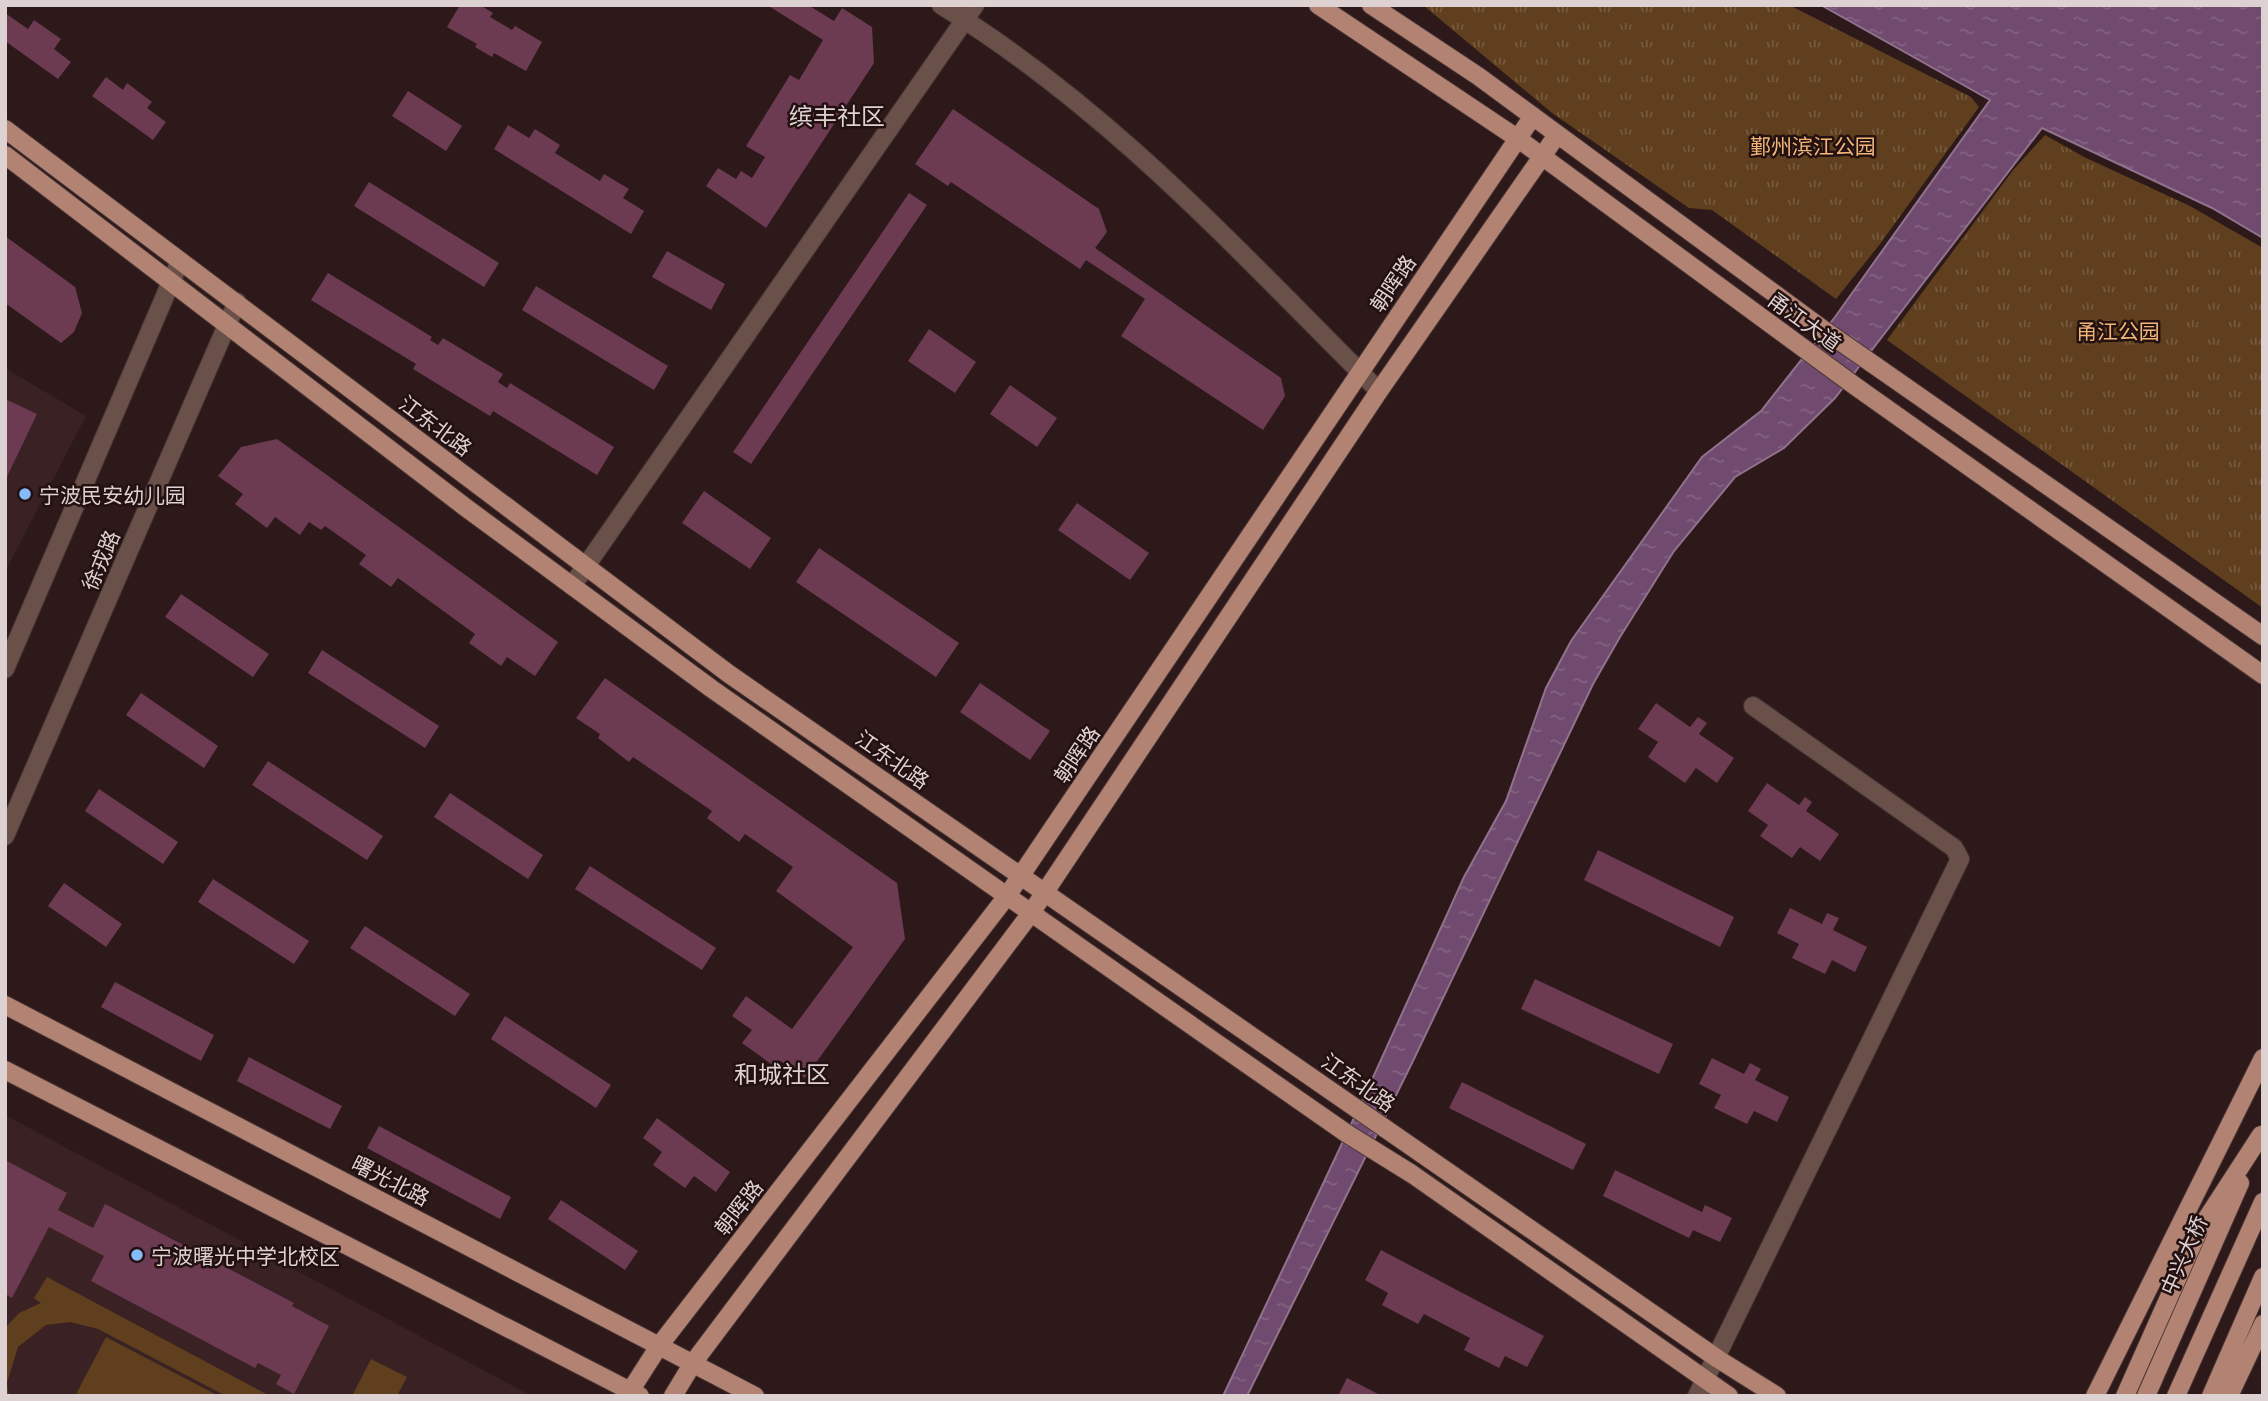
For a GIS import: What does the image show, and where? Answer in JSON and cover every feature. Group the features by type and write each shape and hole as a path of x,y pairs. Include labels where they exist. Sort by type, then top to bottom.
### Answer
{"main road":[{"name":"甬江大道","path":"1318,5 1517,138 1855,386 2263,675"},
{"name":"甬江大道","path":"1371,5 1478,76 1824,330 2263,636"},
{"name":"朝晖路","path":"633,1394 659,1346 1007,896 1533,116"},
{"name":"江东北路","path":"5,129 729,674 1718,1359 1777,1396"},
{"path":"673,1396 694,1363 1031,913 1379,391 1557,135"},
{"path":"5,155 572,586 712,689 1346,1133 1400,1167 1701,1388 1730,1396"},
{"name":"曙光北路","path":"5,1005 755,1396"},
{"path":"2095,1396 2263,1058"},
{"path":"5,1070 633,1394"},
{"path":"2124,1396 2198,1232 2262,1134"},
{"name":"中兴大桥","path":"2146,1396 2262,1134"},
{"path":"2176,1396 2263,1202"},
{"path":"2211,1396 2263,1277"},
{"path":"2229,1396 2263,1324"}],"street":[{"path":"941,5 970,13 1103,121 1379,391"},
{"path":"572,586 970,13"},
{"path":"5,669 169,281 180,261"},
{"name":"徐戎路","path":"5,836 237,302"},
{"path":"1701,1388 1718,1359 1960,859 1954,848 1753,706"}],"shaded area":[{"name":"宁波民安幼儿园","path":"5,368 86,416 5,572"},
{"name":"宁波曙光中学北校区","path":"5,1115 532,1396 5,1396"}],"green space":[{"name":"鄞州滨江公园","path":"1423,5 1789,5 1971,97 1979,107 1880,244 1836,299 1712,210 1689,208 1552,113"},
{"name":"甬江公园","path":"2045,135 2084,157 2190,206 2263,248 2263,608 1887,340 2014,169"},
{"path":"47,1277 270,1396 226,1396 98,1329 70,1322 46,1325 18,1347 7,1383 9,1396 5,1396 5,1328 19,1313 41,1303 34,1298"},
{"path":"106,1337 219,1396 75,1396"},
{"path":"371,1359 407,1377 397,1396 352,1396"}],"water":[{"path":"1821,5 2263,5 2263,238 2212,208 2042,128 1835,398 1784,448 1735,477 1674,551 1593,684 1412,1063 1247,1396 1223,1396 1464,877 1506,801 1546,688 1571,641 1702,457 1761,411 1835,317 1990,100"}],"building":[{"path":"460,5 480,5 493,13 490,17 512,30 515,26 542,42 526,71 494,53 492,57 475,47 477,44 447,27"},
{"path":"767,5 808,5 834,21 842,8 872,27 874,63 766,228 706,186 718,168 736,179 741,171 752,178 765,157 746,146 790,75 799,80 823,40"},
{"path":"5,13 28,29 34,20 61,39 54,49 71,62 58,79 5,41"},
{"path":"106,77 123,90 127,83 152,102 147,108 166,122 153,140 92,96"},
{"path":"408,91 462,126 446,151 392,116"},
{"path":"953,109 1099,209 1107,232 1095,248 1281,378 1285,396 1263,430 1121,336 1145,299 1086,260 1080,269 951,182 948,186 915,164"},
{"path":"508,125 529,138 535,129 560,145 555,153 600,181 604,174 629,189 623,198 644,211 631,234 494,149"},
{"path":"369,182 499,263 484,287 354,206"},
{"path":"909,193 927,205 751,464 733,452"},
{"path":"5,236 75,287 82,313 74,332 61,343 5,303"},
{"path":"667,251 725,284 711,310 652,277"},
{"path":"328,273 432,337 430,340 438,345 443,338 503,374 498,382 507,388 510,383 614,447 597,475 493,411 490,416 413,369 416,364 311,300"},
{"path":"536,286 668,366 654,390 522,310"},
{"path":"929,329 976,362 955,393 908,361"},
{"path":"1010,385 1057,418 1037,447 990,414"},
{"path":"5,399 37,414 5,481"},
{"path":"277,439 558,642 535,676 507,657 501,666 469,643 475,634 398,578 391,587 359,564 366,555 325,526 321,530 309,522 300,535 275,517 267,528 235,504 243,494 218,476 241,447"},
{"path":"704,491 771,538 750,569 682,523"},
{"path":"1077,503 1149,553 1130,580 1058,530"},
{"path":"819,548 959,643 936,677 796,582"},
{"path":"181,594 269,654 253,677 165,617"},
{"path":"322,650 439,726 425,748 308,673"},
{"path":"605,678 897,883 905,939 805,1078 779,1060 774,1066 742,1043 752,1030 732,1016 746,996 792,1029 853,947 776,891 793,867 745,834 739,842 707,818 712,811 633,757 629,762 598,738 600,734 576,718"},
{"path":"980,683 1050,731 1030,760 960,712"},
{"path":"141,693 218,746 204,768 126,715"},
{"path":"1656,703 1690,727 1698,717 1707,723 1699,734 1734,758 1717,783 1696,768 1685,783 1648,757 1658,742 1638,729"},
{"path":"268,761 383,836 367,860 252,785"},
{"path":"1767,783 1799,805 1805,797 1812,802 1806,811 1839,834 1820,861 1800,847 1792,858 1760,836 1768,825 1748,811"},
{"path":"99,789 178,842 163,864 85,811"},
{"path":"450,793 543,855 528,879 434,817"},
{"path":"1598,850 1734,917 1720,947 1584,880"},
{"path":"590,866 716,948 702,970 575,889"},
{"path":"213,879 309,941 294,964 198,902"},
{"path":"64,883 122,924 106,947 48,906"},
{"path":"1790,908 1822,924 1827,913 1839,918 1833,930 1867,947 1855,972 1832,960 1825,974 1792,958 1799,944 1777,933"},
{"path":"365,926 470,994 455,1016 350,948"},
{"path":"1535,979 1673,1044 1659,1074 1521,1009"},
{"path":"115,982 214,1035 201,1061 101,1007"},
{"path":"505,1016 611,1085 596,1108 491,1039"},
{"path":"249,1057 342,1106 330,1129 237,1081"},
{"path":"1712,1058 1744,1074 1750,1063 1761,1069 1755,1080 1789,1097 1777,1122 1754,1111 1747,1124 1714,1108 1721,1095 1699,1084"},
{"path":"1462,1082 1586,1144 1573,1170 1449,1108"},
{"path":"657,1118 730,1172 716,1192 694,1176 685,1188 653,1165 662,1152 643,1138"},
{"path":"379,1126 511,1197 500,1219 367,1148"},
{"path":"5,1160 67,1193 58,1210 93,1228 105,1204 294,1303 292,1306 329,1326 294,1394 276,1384 281,1375 258,1363 255,1368 91,1281 104,1256 49,1227 12,1298 5,1294"},
{"path":"1615,1170 1702,1212 1705,1205 1732,1218 1720,1242 1693,1230 1689,1238 1603,1196"},
{"path":"561,1200 638,1251 625,1270 548,1219"},
{"path":"1381,1250 1544,1336 1527,1367 1505,1356 1499,1368 1464,1350 1470,1338 1424,1314 1418,1324 1382,1305 1388,1293 1365,1280"},
{"path":"1347,1378 1382,1396 1338,1396"}],"place":[{"name":"宁波民安幼儿园","path":"25,494"},
{"name":"宁波曙光中学北校区","path":"137,1255"}],"district":[{"name":"缤丰社区","path":"837,115"},
{"name":"和城社区","path":"782,1073"}]}
